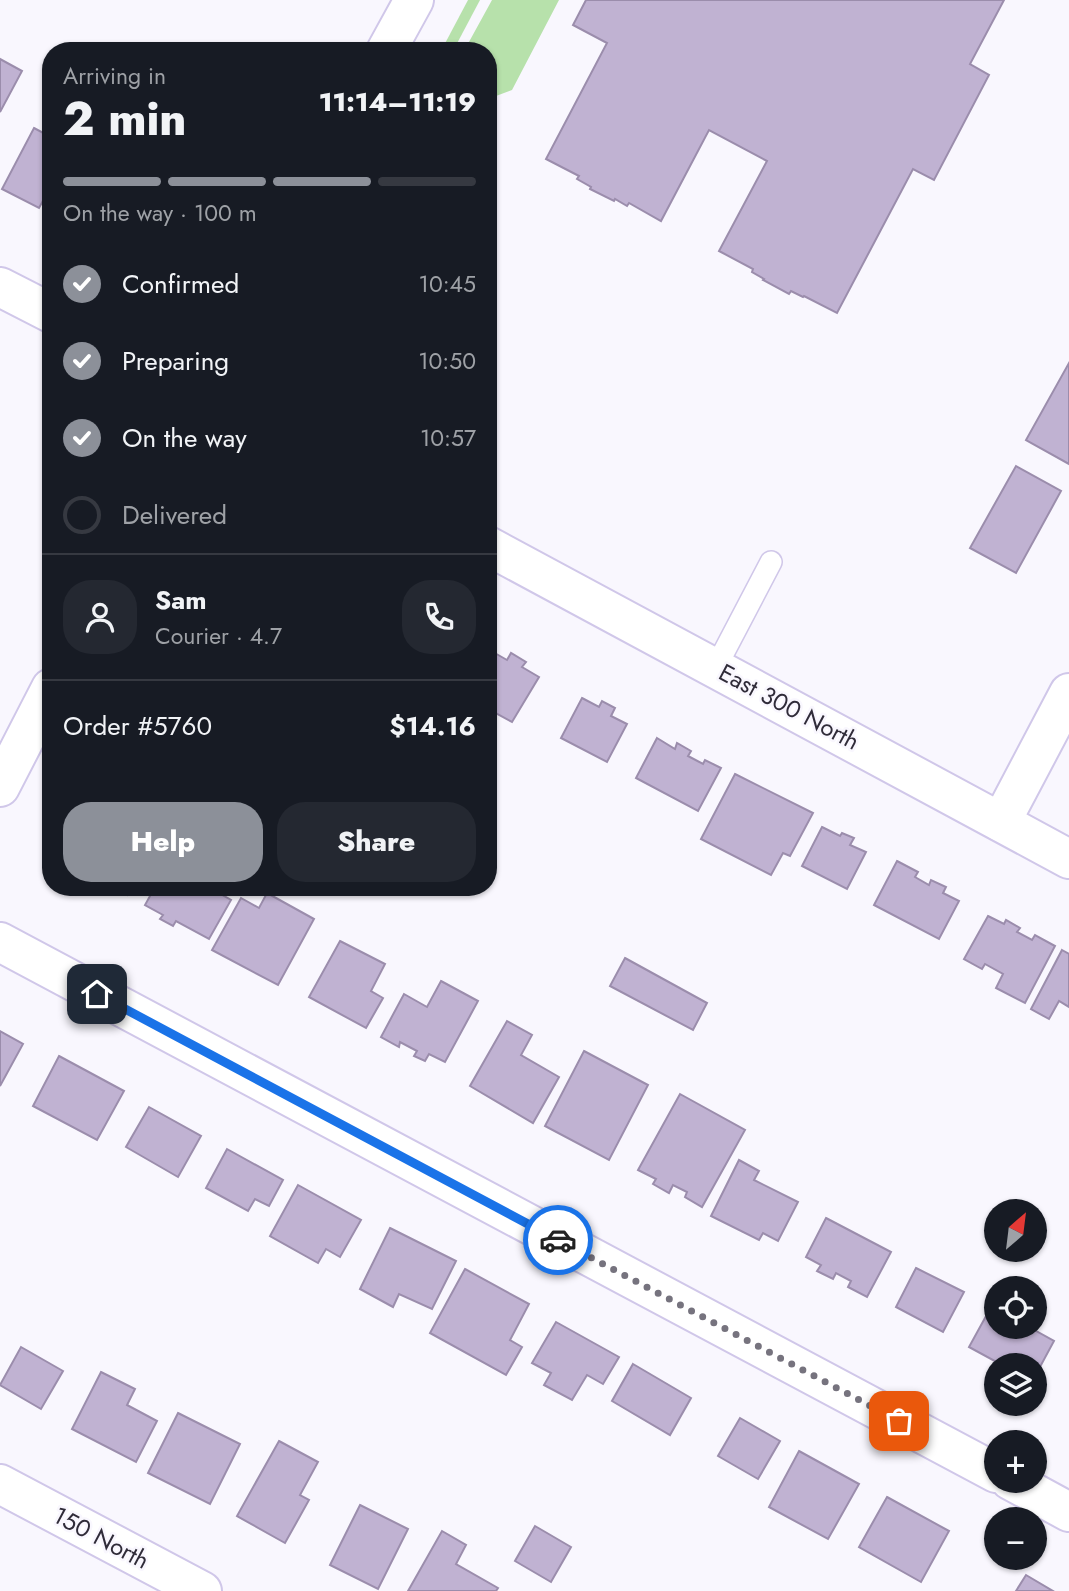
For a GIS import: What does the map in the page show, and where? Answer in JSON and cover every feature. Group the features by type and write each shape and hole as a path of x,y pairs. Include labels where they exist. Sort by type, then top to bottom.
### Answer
{"street":[{"path":"391,42 414,0"},
{"path":"0,287 42,308"},
{"name":"East 300 North","path":"499,551 1069,859"},
{"path":"1001,822 1069,693"},
{"path":"0,787 42,705"},
{"path":"0,942 984,1467"},
{"name":"150 North","path":"0,1484 201,1591"},
{"path":"1034,1493 1069,1512"}],"lane":[{"path":"716,667 771,562"}],"green space":[{"path":"468,0 480,0 458,42 446,42"},
{"path":"492,0 559,0 512,90 497,96 497,42 469,42"}],"building":[{"path":"586,0 1004,0 970,64 989,75 934,180 913,169 837,313 804,296 791,291 789,294 763,280 752,272 753,269 719,251 767,161 709,130 661,221 629,203 627,206 590,189 591,187 577,179 579,176 546,159 607,43 573,25"},
{"path":"0,59 22,71 0,112"},
{"path":"34,128 42,132 42,202 39,208 2,189"},
{"path":"1069,363 1069,464 1026,440"},
{"path":"1016,466 1061,491 1016,573 970,548"},
{"path":"511,653 526,662 522,667 539,677 512,722 497,714 497,654 507,660"},
{"path":"582,698 599,707 602,701 615,708 611,716 627,724 607,762 561,738"},
{"path":"657,738 675,749 677,743 691,751 688,756 703,764 705,760 721,768 698,811 636,778"},
{"path":"735,774 813,813 790,856 783,853 771,875 701,839"},
{"path":"822,827 840,836 842,833 854,838 850,845 866,852 847,889 802,866"},
{"path":"897,861 918,872 915,877 929,885 931,880 946,887 943,893 959,901 939,939 874,905"},
{"path":"150,896 224,896 231,900 209,939 176,921 173,926 160,919 163,915 145,905"},
{"path":"265,896 272,896 314,919 278,985 212,950 241,898 259,908"},
{"path":"988,916 1004,924 1006,920 1020,928 1017,932 1032,940 1035,935 1055,946 1025,1003 996,988 1003,974 985,964 982,969 964,959"},
{"path":"340,941 385,964 371,991 383,998 366,1028 309,997"},
{"path":"1062,950 1069,954 1069,1007 1059,1001 1049,1019 1031,1009"},
{"path":"625,958 707,1003 693,1030 610,986"},
{"path":"441,981 478,1001 445,1062 429,1054 425,1061 414,1056 417,1051 400,1042 399,1047 381,1037 404,994 427,1007"},
{"path":"507,1021 532,1035 521,1055 559,1077 533,1123 470,1086"},
{"path":"0,1031 23,1044 0,1086"},
{"path":"584,1051 648,1085 609,1160 545,1126"},
{"path":"59,1056 124,1091 97,1140 33,1106"},
{"path":"680,1094 745,1130 702,1207 685,1197 687,1192 673,1185 669,1193 653,1184 656,1179 638,1170"},
{"path":"149,1107 201,1136 178,1177 126,1147"},
{"path":"227,1149 283,1180 269,1206 255,1199 248,1211 206,1188"},
{"path":"739,1160 759,1171 754,1180 798,1202 778,1241 763,1233 759,1240 711,1216"},
{"path":"298,1185 361,1220 340,1257 326,1249 318,1263 270,1236"},
{"path":"826,1218 891,1252 867,1297 848,1287 851,1281 836,1273 833,1279 817,1271 821,1265 806,1257"},
{"path":"390,1228 456,1261 432,1309 399,1294 393,1307 360,1289"},
{"path":"916,1268 964,1292 943,1332 896,1307"},
{"path":"465,1269 529,1304 510,1340 522,1347 506,1375 430,1333"},
{"path":"984,1320 984,1339 1047,1337 1054,1341 1047,1354 984,1353 984,1355 969,1347"},
{"path":"556,1322 619,1357 603,1384 587,1375 572,1400 544,1385 551,1373 532,1363"},
{"path":"21,1347 63,1371 41,1409 0,1385"},
{"path":"633,1364 691,1398 670,1435 612,1401"},
{"path":"101,1372 135,1389 127,1405 157,1421 136,1462 72,1429"},
{"path":"178,1413 240,1444 210,1504 148,1473"},
{"path":"740,1418 780,1441 758,1479 718,1456"},
{"path":"279,1441 318,1462 300,1495 309,1500 285,1543 237,1516"},
{"path":"799,1451 859,1484 828,1539 769,1507"},
{"path":"887,1497 949,1531 921,1582 859,1547"},
{"path":"360,1505 408,1529 378,1589 330,1565"},
{"path":"535,1526 571,1547 551,1582 515,1561"},
{"path":"442,1531 466,1545 456,1564 498,1588 496,1591 408,1591"},
{"path":"1026,1575 1053,1591 1016,1591"}],"way so far":[{"path":"558,1240 899,1421"}],"route":[{"path":"97,994 558,1240"}]}
